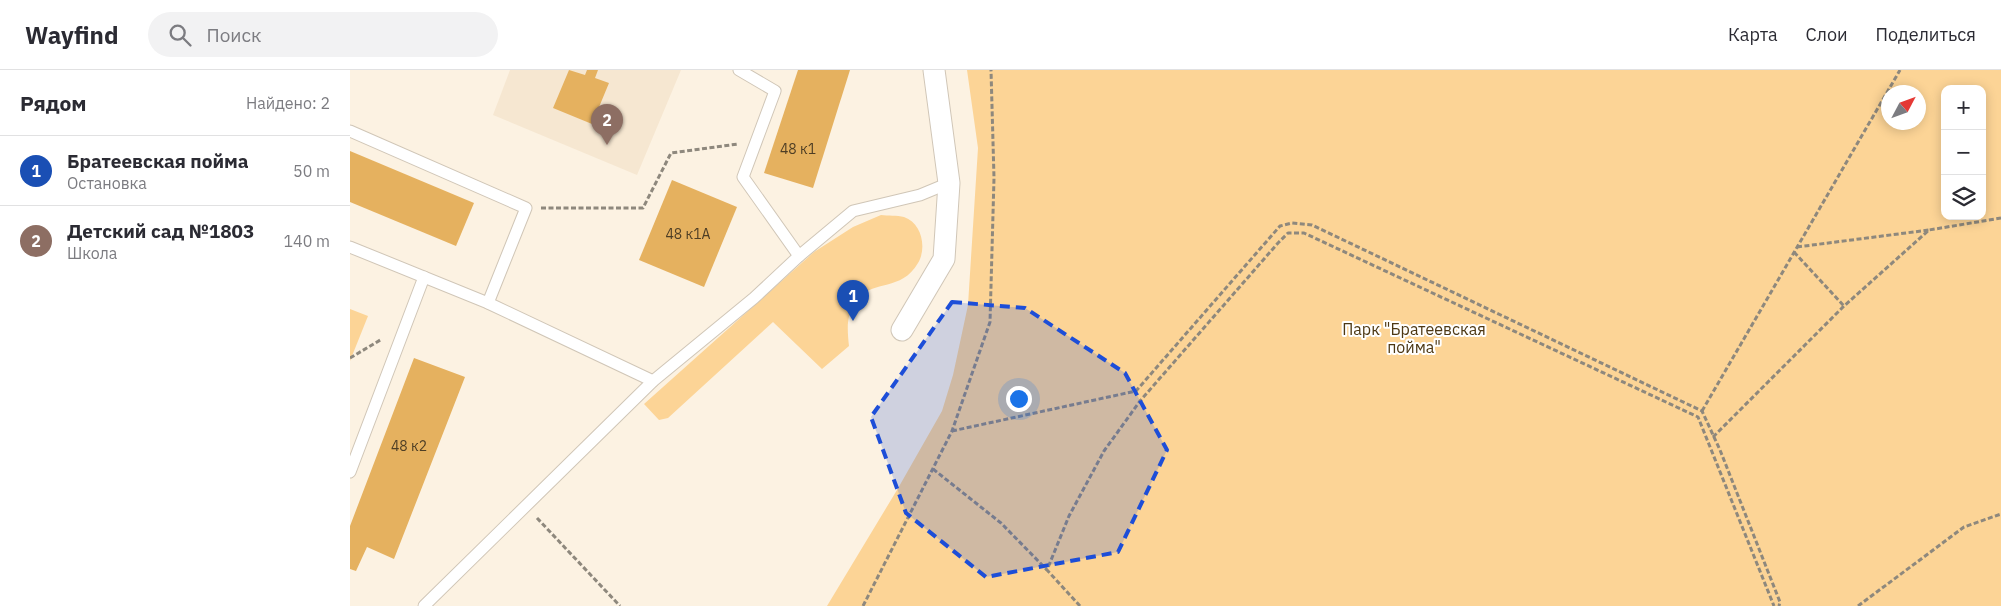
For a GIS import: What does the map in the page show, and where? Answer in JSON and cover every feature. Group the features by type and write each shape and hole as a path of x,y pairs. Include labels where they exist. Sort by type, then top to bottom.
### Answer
{"street":[{"path":"902,330 944,259 949,183 934,70"}],"lane":[{"path":"739,70 775,91 743,177 799,256"},
{"path":"350,131 526,208 488,304"},
{"path":"424,606 652,381 754,298 799,256 852,211 920,195 949,183"},
{"path":"350,247 488,304 652,381"},
{"path":"350,472 424,277"}],"path":[{"path":"863,606 952,431 990,322 994,178 991,70"},
{"path":"1702,412 1900,70"},
{"path":"526,208 643,208 671,153 756,141"},
{"path":"1797,247 1929,230 2001,218"},
{"path":"952,431 1136,391 1280,226 1292,223 1312,226 1702,412 1714,437 1780,602 1779,606"},
{"path":"1714,437 1844,306 1929,230"},
{"path":"1047,570 1069,516 1104,451 1140,402 1278,243 1288,234 1304,233 1698,417 1774,606"},
{"path":"1794,252 1844,306"},
{"path":"350,358 406,325"},
{"path":"933,468 1001,523 1080,606"},
{"path":"525,505 620,606"},
{"path":"1858,606 1964,528 2001,514"}],"highlighted area":[{"path":"952,302 1025,308 1125,373 1167,450 1118,552 986,577 906,513 871,417"}],"shaded area":[{"path":"510,70 681,70 637,175 493,115"}],"green space":[{"name":"Парк \"Братеевская пойма\"","path":"967,70 2001,70 2001,606 827,606 942,411 953,375 968,305 978,148"},
{"path":"881,215 904,217 915,225 921,237 921,257 911,272 904,278 872,289 858,299 849,315 849,346 822,369 773,322 668,418 659,420 644,404 814,252 853,227"},
{"path":"350,309 368,316 350,361"}],"building":[{"path":"569,70 585,75 587,70 598,70 595,78 609,83 592,124 553,108"},
{"path":"798,70 850,70 813,188 764,173"},
{"path":"350,151 474,203 456,246 350,202"},
{"path":"672,180 737,207 704,287 639,260"},
{"path":"414,358 465,377 394,559 367,547 356,571 350,569 350,526"}],"place":[{"name":"Детский сад №1803","path":"607,145"},
{"name":"Братеевская пойма","path":"853,321"}]}
